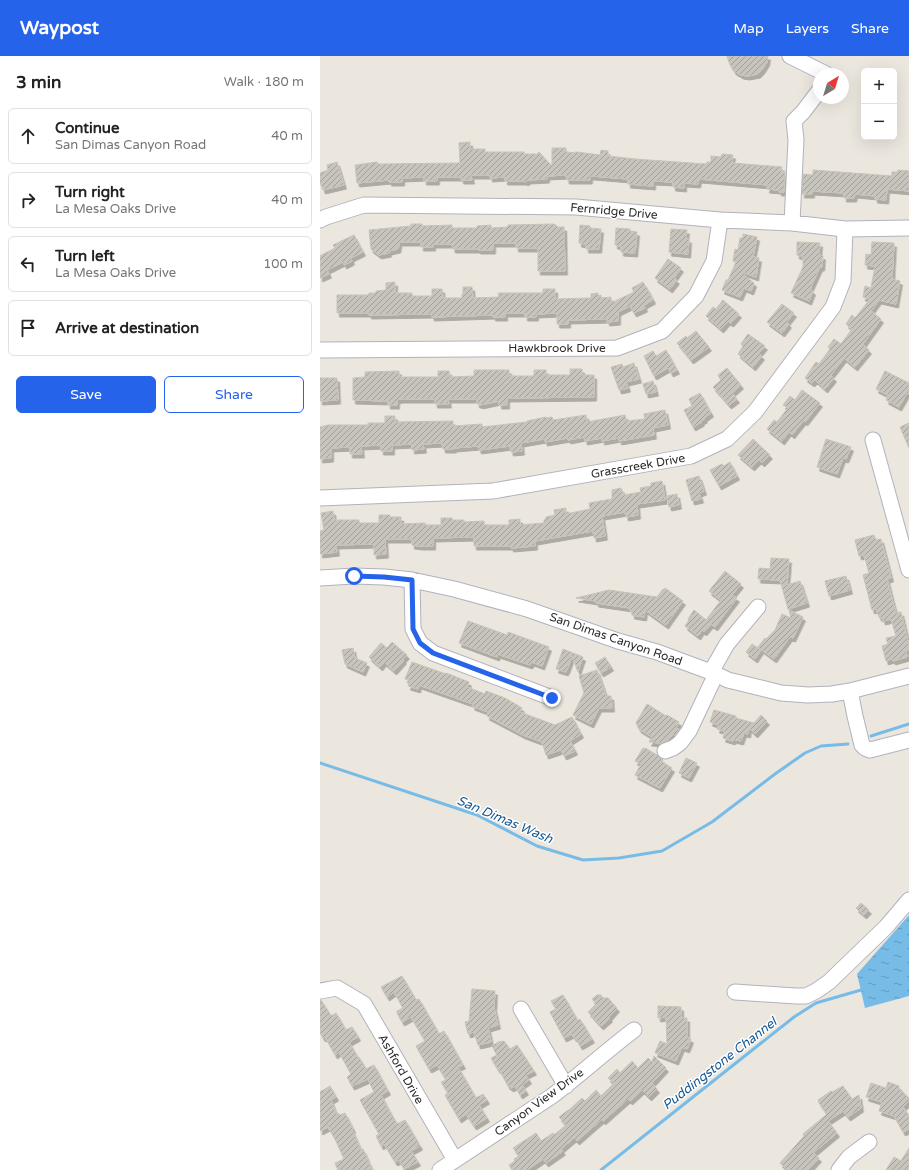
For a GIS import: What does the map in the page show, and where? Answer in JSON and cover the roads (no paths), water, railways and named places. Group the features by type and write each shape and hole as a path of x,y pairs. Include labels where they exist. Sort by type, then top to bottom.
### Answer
{"street":[{"path":"790,56 814,68"},
{"path":"792,223 796,140 794,121 813,99"},
{"name":"Fernridge Drive","path":"320,220 364,205 576,207 720,220 792,223 845,229 909,228"},
{"name":"Hawkbrook Drive","path":"320,350 617,348 662,330 696,296 714,261 720,220"},
{"name":"Grasscreek Drive","path":"320,498 493,491 691,456 727,439 755,412 833,306 843,281 845,229"},
{"path":"873,440 909,570"},
{"name":"San Dimas Canyon Road","path":"320,578 354,576 384,577 412,580 454,590 526,609 618,641 657,652 714,673 728,680 781,693 808,695 832,694 909,676"},
{"path":"412,580 413,629 420,643 433,653 552,698"},
{"path":"665,751 680,743 689,731 727,644 758,607"},
{"path":"850,691 854,716 862,745 865,748 870,750 909,740"},
{"path":"735,992 806,996 816,991 829,982 886,927 909,900"},
{"name":"Ashford Drive","path":"320,991 337,988 364,1004 455,1160"},
{"path":"521,1009 566,1086"},
{"name":"Canyon View Drive","path":"440,1170 566,1086 634,1030"},
{"path":"839,1170 849,1157 869,1142"}],"water":[{"path":"909,915 909,996 865,1008 857,974"}],"waterway":[{"name":"San Dimas Wash","path":"871,736 909,724"},
{"name":"San Dimas Wash","path":"320,763 477,815 537,846 583,860 619,858 662,851 712,822 805,753 821,746 848,744"},
{"name":"Puddingstone Channel","path":"601,1170 794,1017 816,1003 861,990"}]}
